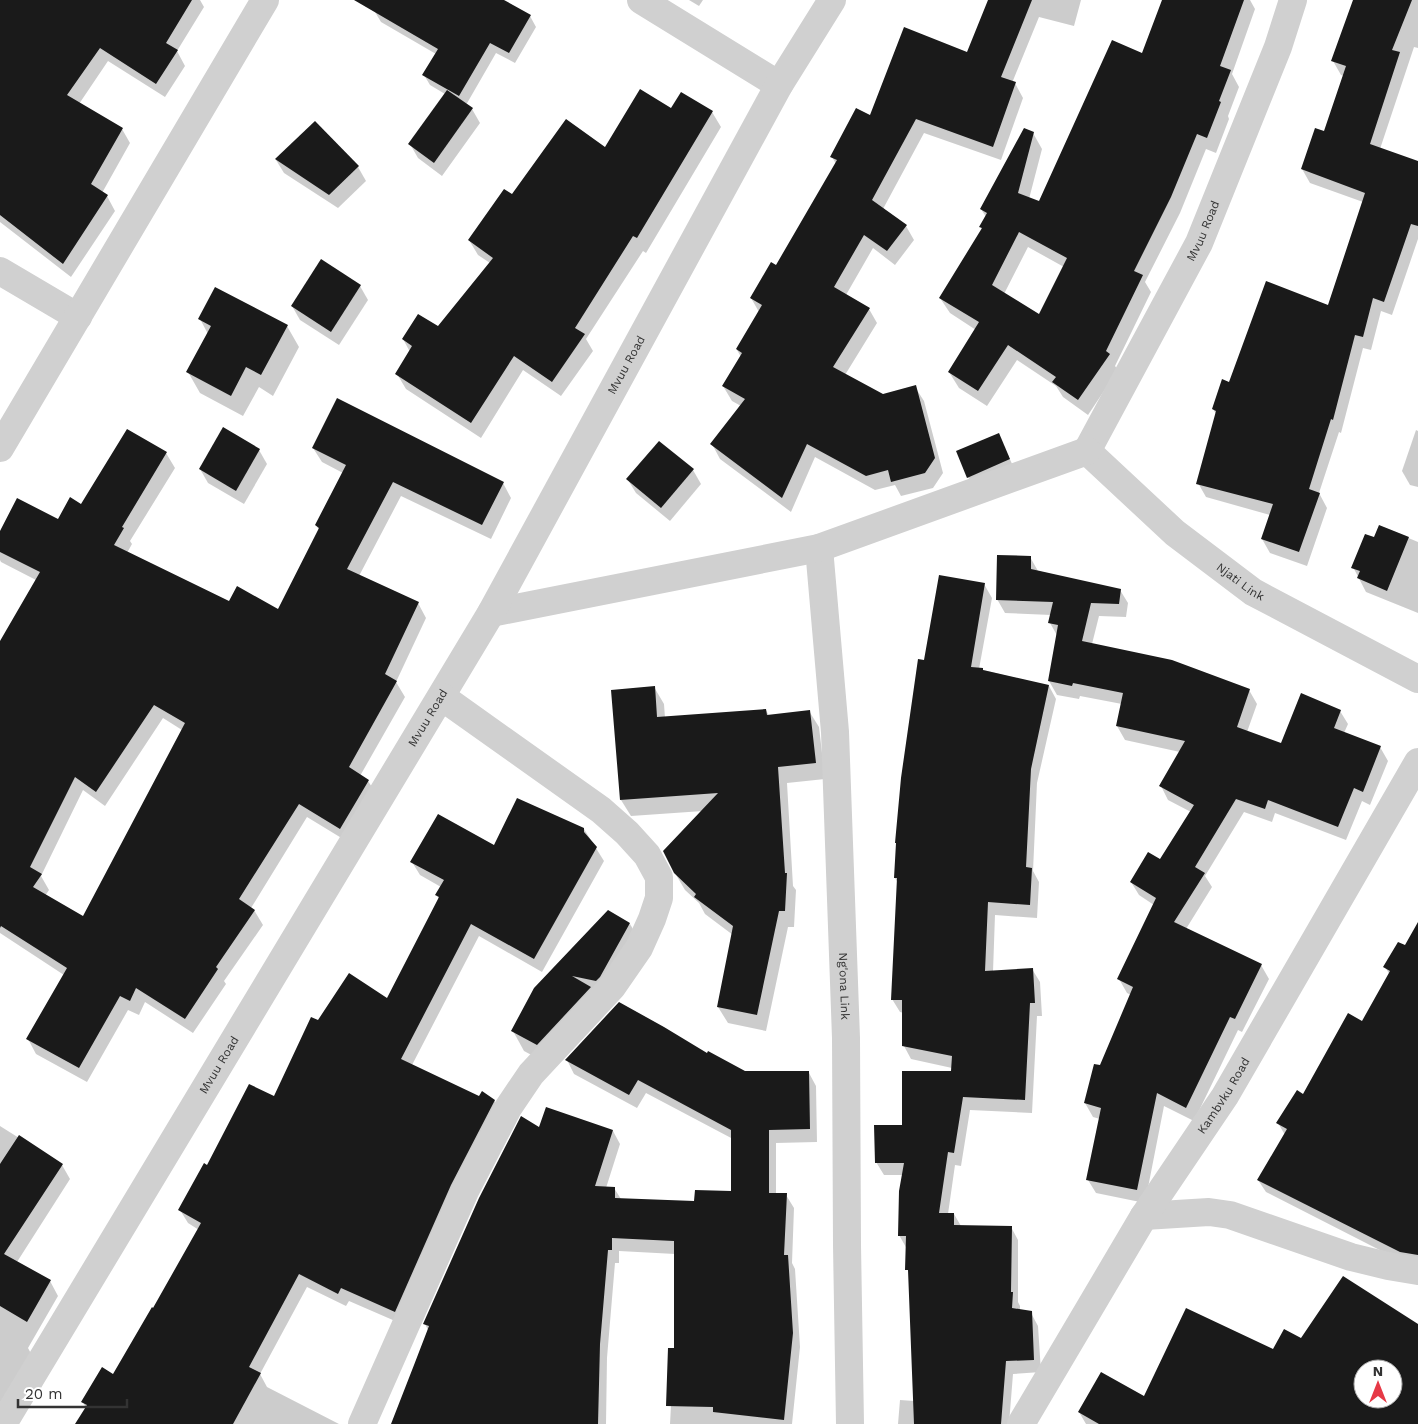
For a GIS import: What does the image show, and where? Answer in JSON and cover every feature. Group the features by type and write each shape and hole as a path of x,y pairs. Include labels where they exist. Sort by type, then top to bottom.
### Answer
{"street":[{"path":"0,448 265,0"},
{"path":"641,0 779,86"},
{"name":"Mvuu Road","path":"3,1424 491,614 779,86 832,0"},
{"name":"Mvuu Road","path":"1086,451 1199,242 1278,47 1293,0"},
{"path":"0,271 78,318"},
{"path":"491,614 819,548 1086,451"},
{"name":"Njati Link","path":"1086,451 1175,532 1254,592 1418,679"},
{"name":"Ng'ona Link","path":"819,548 835,732 846,1038 850,1424"},
{"path":"362,1424 465,1191 508,1108 531,1074 612,987 639,948 659,898 659,878 647,854 627,833 601,810 442,697"},
{"name":"Kambvku Road","path":"1021,1424 1144,1216 1225,1096 1418,762"},
{"path":"1144,1216 1209,1212 1230,1215 1351,1257 1388,1266 1418,1270"}],"building":[{"path":"0,0 192,0 166,43 178,50 156,84 100,48 67,95 123,128 91,184 108,195 63,264 0,215"},
{"path":"354,0 504,0 531,15 509,53 490,43 459,96 422,75 438,49"},
{"path":"988,0 1032,0 1001,77 1016,82 993,147 916,119 872,200 907,225 887,251 864,235 834,287 870,308 833,367 883,394 916,385 935,458 925,473 891,482 888,470 866,476 807,444 782,498 710,444 745,399 722,386 742,353 736,349 762,305 750,298 771,262 776,265 837,160 830,157 856,108 870,115 904,27 967,52"},
{"path":"1162,0 1244,0 1220,66 1231,70 1219,101 1221,102 1207,138 1197,134 1171,197 1134,271 1143,275 1106,351 1110,354 1078,400 1052,382 1056,377 1008,345 978,391 948,372 979,322 939,298 982,228 979,227 987,213 980,209 1024,128 1034,132 1018,193 1039,201 1112,40 1142,53","holes":["1019,232 1067,258 1039,314 992,285"]},
{"path":"1353,0 1412,0 1392,50 1400,52 1370,144 1418,161 1418,226 1411,224 1384,302 1373,298 1363,337 1355,335 1333,420 1331,419 1309,489 1320,493 1299,552 1261,539 1273,504 1196,484 1216,411 1212,409 1222,379 1229,382 1266,281 1328,305 1365,193 1301,169 1315,128 1324,131 1346,66 1331,61"},
{"path":"640,89 671,108 681,92 713,111 637,238 633,236 575,328 585,334 552,382 514,356 471,423 395,374 412,346 402,339 418,314 438,326 493,258 468,240 504,189 512,194 566,119 605,147"},
{"path":"447,90 473,108 434,163 408,144"},
{"path":"315,121 359,166 329,195 275,159"},
{"path":"321,259 361,285 331,332 291,306"},
{"path":"215,287 288,325 261,375 246,367 231,396 186,372 211,326 198,319"},
{"path":"337,398 504,482 482,525 393,482 347,569 419,602 385,674 397,681 349,767 369,780 340,829 299,804 239,899 255,910 216,967 218,969 185,1019 136,988 130,1001 120,996 79,1068 26,1039 67,968 1,926 0,928 0,641 40,572 0,552 0,531 17,498 58,519 70,497 81,504 127,429 167,452 122,527 124,528 114,545 229,601 237,586 278,609 319,528 315,525 346,465 312,448","holes":["154,705 185,723 83,916 33,887 42,874 30,867 75,777 96,792"]},
{"path":"223,427 260,449 236,491 199,469"},
{"path":"999,433 1010,459 967,478 956,451"},
{"path":"659,441 694,469 661,508 626,479"},
{"path":"1379,525 1409,537 1387,591 1357,578 1360,571 1351,568 1365,534 1374,537"},
{"path":"997,555 1031,556 1031,569 1121,589 1119,604 1091,603 1082,641 1172,660 1250,689 1237,727 1281,743 1301,693 1341,710 1334,728 1381,746 1363,792 1354,788 1338,827 1268,800 1265,809 1236,799 1195,867 1205,873 1174,922 1262,964 1235,1019 1230,1017 1186,1108 1157,1093 1137,1190 1086,1180 1101,1108 1084,1103 1094,1064 1100,1065 1133,987 1117,979 1156,898 1130,882 1148,852 1160,859 1194,805 1159,786 1185,741 1116,726 1123,693 1073,683 1072,686 1048,681 1058,625 1048,623 1053,602 996,600"},
{"path":"939,575 985,583 971,667 983,668 983,670 1049,685 1031,769 1026,867 1032,868 1030,905 988,902 985,971 1033,968 1035,1003 1030,1003 1025,1100 963,1097 954,1153 948,1152 939,1213 954,1213 954,1225 1012,1226 1012,1308 1032,1311 1034,1360 1006,1361 1001,1424 914,1424 908,1270 905,1270 906,1236 898,1236 899,1191 904,1163 875,1163 874,1125 902,1125 902,1071 951,1071 952,1056 902,1046 902,1000 891,1000 897,878 894,878 895,843 901,778 918,659 924,660"},
{"path":"655,686 657,717 766,709 767,715 810,710 816,763 778,767 785,873 787,873 785,911 779,911 757,1015 717,1007 733,926 694,897 696,894 674,873 663,851 718,793 620,800 611,690"},
{"path":"517,798 584,828 584,832 597,847 534,959 471,924 401,1059 479,1096 482,1091 495,1100 451,1185 395,1312 341,1288 338,1294 299,1274 249,1367 261,1373 233,1424 75,1424 87,1405 81,1402 102,1367 113,1374 201,1223 178,1210 204,1163 207,1165 249,1084 274,1096 311,1017 318,1020 349,973 387,998 439,897 435,895 444,880 410,862 438,814 494,845"},
{"path":"608,910 630,923 600,977 596,981 572,976 591,987 537,1045 511,1031 534,988"},
{"path":"1418,922 1418,1255 1400,1252 1257,1180 1287,1129 1276,1123 1297,1090 1303,1094 1348,1013 1362,1021 1390,971 1383,967 1398,942 1405,945"},
{"path":"619,1002 707,1053 708,1051 745,1071 809,1071 810,1129 769,1130 769,1193 787,1193 784,1255 788,1255 793,1333 784,1420 713,1412 713,1407 666,1406 668,1348 674,1348 674,1241 612,1238 612,1250 608,1250 600,1344 598,1424 391,1424 429,1326 423,1324 479,1198 521,1116 539,1127 546,1107 613,1130 595,1186 615,1187 615,1198 694,1201 695,1190 731,1191 731,1130 638,1080 629,1095 565,1060"},
{"path":"19,1135 63,1164 4,1254 51,1280 27,1322 0,1306 0,1164"},
{"path":"1343,1276 1418,1324 1418,1424 1099,1424 1078,1412 1101,1372 1144,1396 1186,1308 1273,1349 1284,1329 1301,1338"}]}
